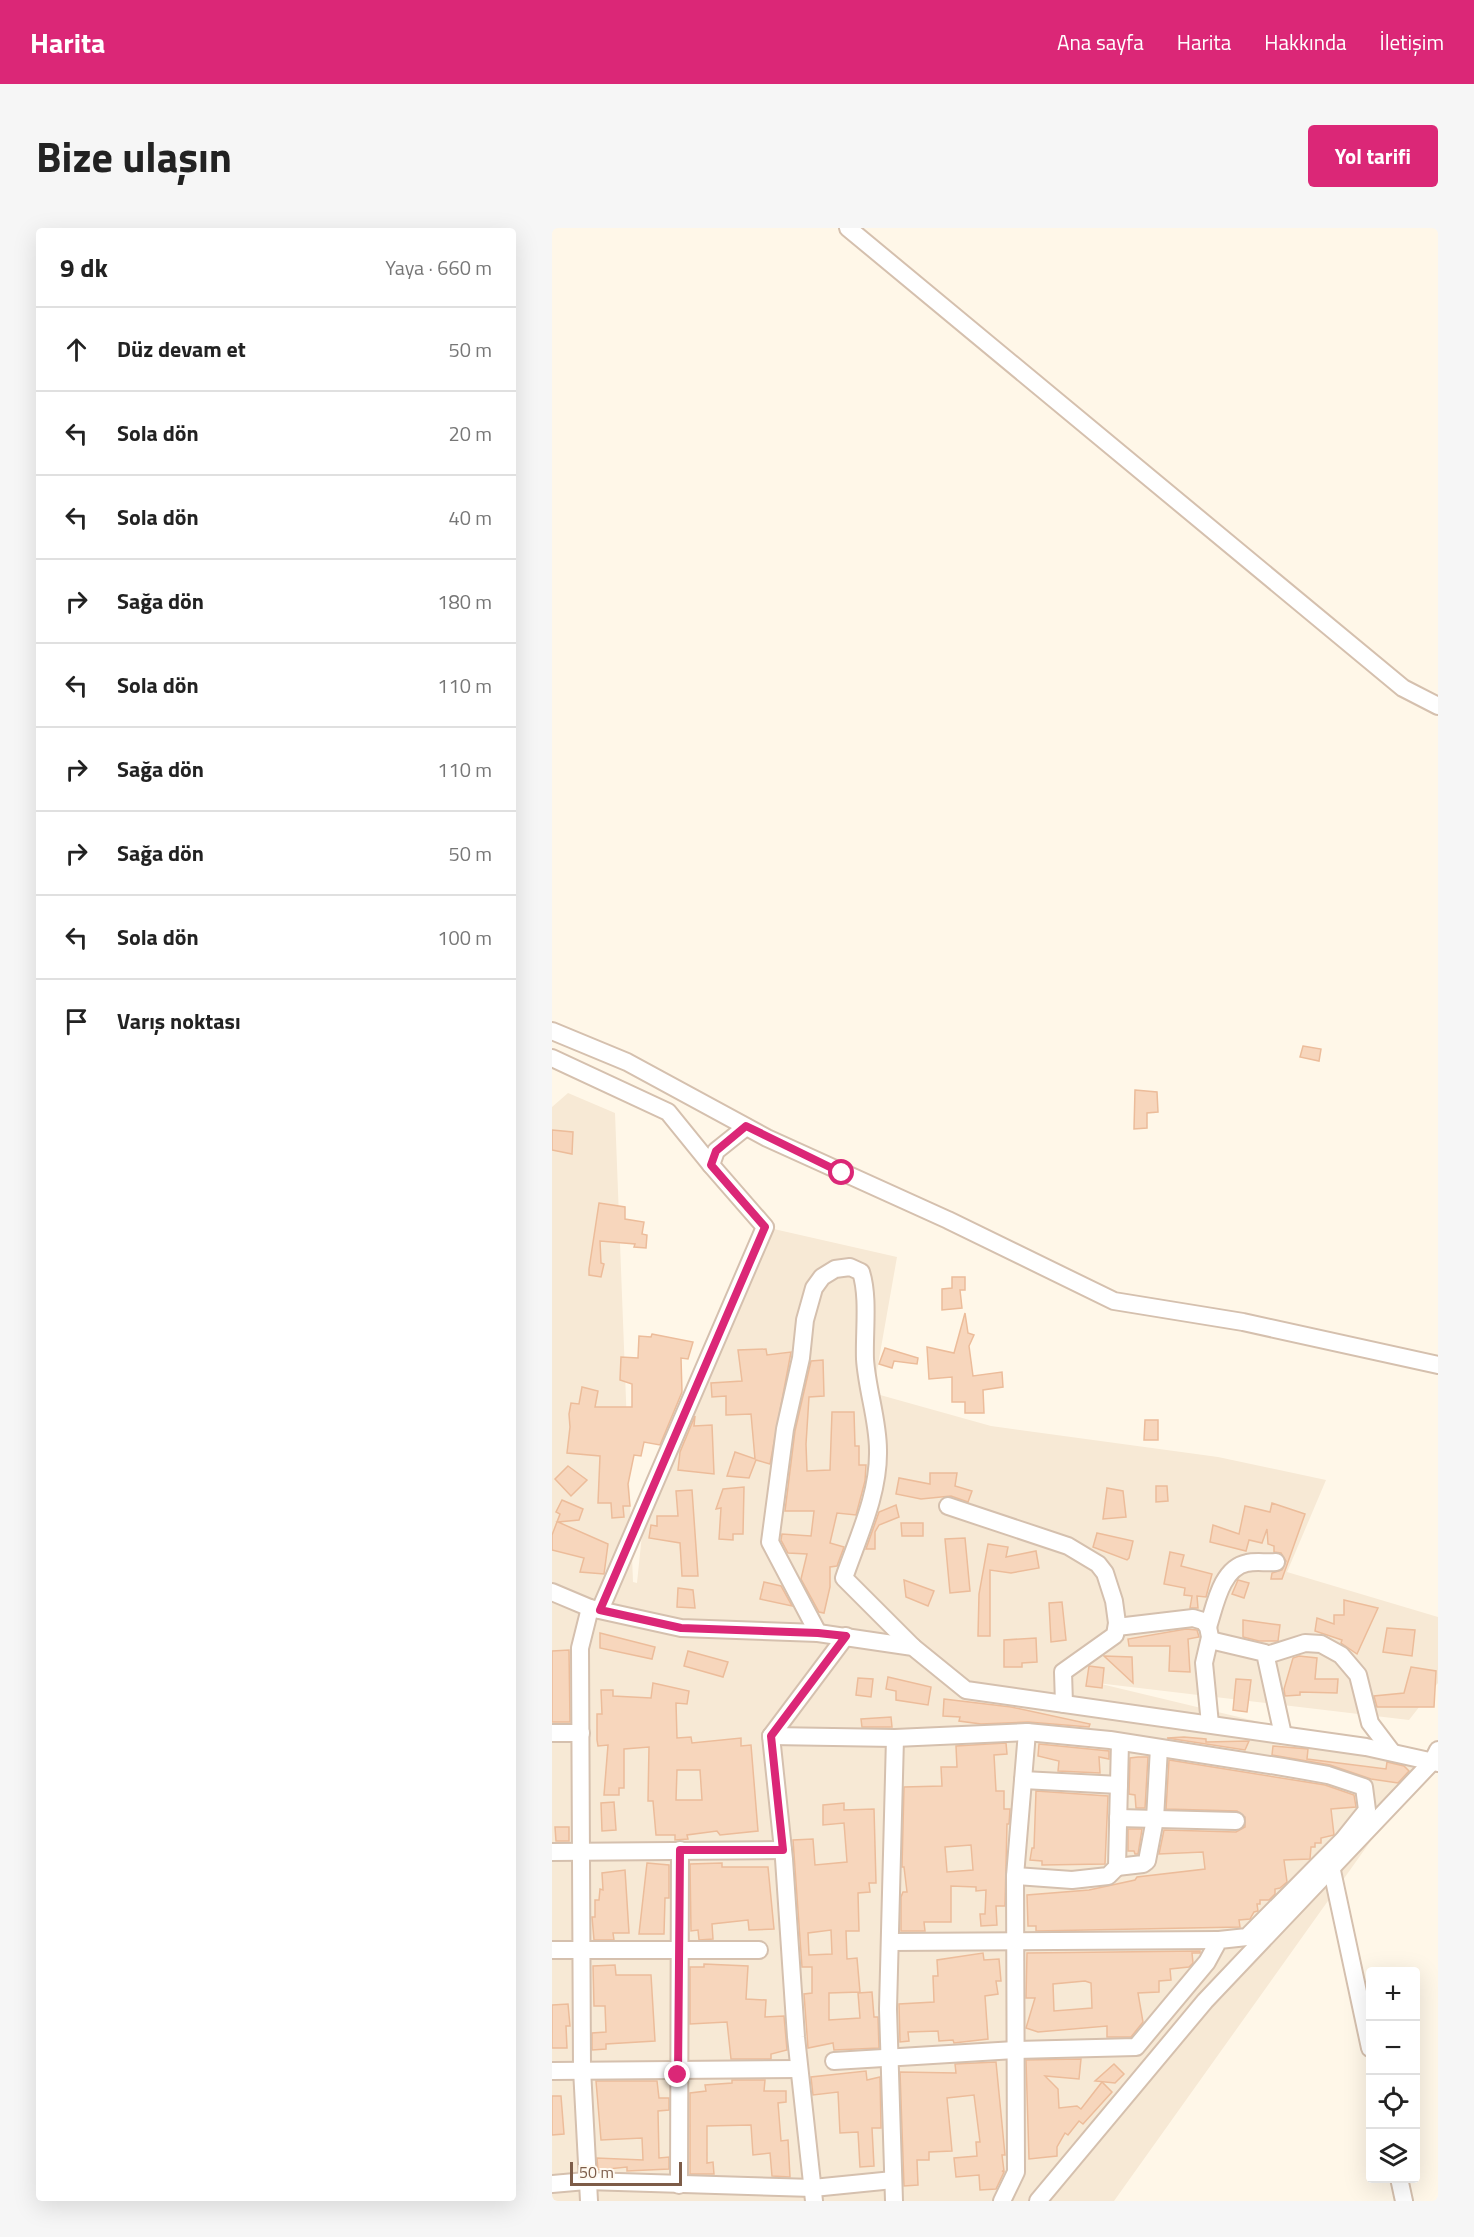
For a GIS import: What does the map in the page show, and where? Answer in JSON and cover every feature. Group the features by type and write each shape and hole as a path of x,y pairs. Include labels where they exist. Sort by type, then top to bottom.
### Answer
{"street":[{"path":"848,228 1403,688 1438,706"},
{"path":"552,1031 627,1062 746,1126 948,1220 1114,1301 1243,1322 1438,1365"},
{"path":"552,1058 668,1112 765,1227 595,1609 580,1648 582,2069 586,2181 589,2201"},
{"path":"711,1165 716,1151 746,1126"},
{"path":"818,1633 770,1542 785,1429 801,1358 805,1320 814,1288 822,1277 835,1269 850,1267 861,1272 866,1286 864,1320 866,1373 879,1448 878,1477 844,1578 913,1647 966,1690 1436,1758"},
{"path":"948,1506 1068,1546 1098,1564 1105,1572 1114,1601 1117,1627 1111,1640 1063,1672 1064,1704"},
{"path":"1210,1724 1204,1663 1209,1634 1225,1581 1232,1571 1245,1563 1276,1562"},
{"path":"552,1592 595,1609 681,1628 818,1633 913,1647"},
{"path":"1117,1627 1193,1618 1203,1621 1209,1634 1267,1655 1305,1643 1321,1644 1341,1655 1358,1675 1370,1723 1392,1752"},
{"path":"813,2195 799,2069 783,1850 771,1736 846,1636"},
{"path":"1267,1655 1283,1735"},
{"path":"771,1736 895,1738 1028,1732 1120,1742 1329,1775 1364,1787 1367,1810 1342,1840 1247,1937 1219,1940 890,1942"},
{"path":"1002,2201 1016,2172 1015,1876 1028,1732"},
{"path":"552,1733 581,1733"},
{"path":"894,2201 890,1942 895,1738"},
{"path":"1117,1867 1120,1742"},
{"path":"1015,1876 1072,1880 1108,1876 1117,1867 1143,1864 1147,1861 1155,1819 1159,1748"},
{"path":"1038,2201 1205,2001 1436,1758"},
{"path":"1023,1780 1119,1785"},
{"path":"1118,1818 1236,1821"},
{"path":"679,2185 680,1850"},
{"path":"552,1852 783,1850"},
{"path":"1331,1866 1366,2025"},
{"path":"834,2061 1015,2050 1136,2047 1207,1962 1219,1940"},
{"path":"552,1950 759,1950"},
{"path":"552,2071 799,2069"},
{"path":"552,2184 586,2181 679,2185 711,2194 813,2195 893,2181"},
{"path":"1400,2183 1404,2201"}],"shaded area":[{"path":"568,1093 615,1113 633,1582 637,1583 645,1505 765,1227 897,1257 873,1393 991,1426 1218,1457 1326,1480 1287,1572 1438,1617 1438,1683 1409,1720 1097,1683 1427,1762 1114,2201 552,2201 552,1107"}],"building":[{"path":"1303,1046 1321,1049 1319,1061 1300,1057"},
{"path":"1135,1090 1157,1092 1158,1112 1147,1113 1147,1128 1134,1129"},
{"path":"552,1130 573,1132 572,1154 552,1150"},
{"path":"599,1203 625,1207 625,1219 644,1222 642,1234 647,1235 646,1248 634,1247 635,1244 600,1241 601,1263 604,1264 601,1277 589,1275"},
{"path":"952,1277 965,1277 965,1290 960,1290 962,1308 942,1310 942,1289 952,1288"},
{"path":"965,1313 968,1333 974,1335 969,1346 973,1376 1002,1372 1003,1387 983,1390 984,1413 965,1413 965,1402 952,1402 952,1377 929,1379 927,1347 954,1353"},
{"path":"652,1334 693,1342 688,1359 681,1358 682,1392 660,1445 644,1442 641,1456 634,1455 628,1484 630,1506 623,1506 624,1517 612,1518 611,1503 598,1503 600,1456 567,1453 571,1403 579,1404 582,1387 598,1391 595,1407 632,1407 632,1384 620,1380 621,1357 638,1358 639,1336 651,1337"},
{"path":"885,1348 918,1358 917,1364 894,1361 892,1368 879,1364"},
{"path":"766,1349 767,1355 791,1352 770,1464 756,1460 749,1478 727,1476 735,1452 755,1459 751,1414 726,1415 726,1396 712,1397 711,1383 742,1381 738,1350"},
{"path":"823,1360 824,1396 809,1397 807,1471 830,1470 832,1412 854,1412 855,1446 859,1446 859,1465 866,1465 865,1481 856,1515 837,1513 830,1543 844,1547 837,1566 830,1567 830,1587 824,1613 819,1612 801,1579 807,1554 788,1553 781,1540 782,1534 811,1536 814,1511 785,1511 795,1431 811,1361"},
{"path":"695,1416 694,1426 712,1425 714,1474 678,1470 680,1452"},
{"path":"1145,1420 1158,1420 1158,1440 1144,1440"},
{"path":"568,1466 587,1480 571,1496 555,1479"},
{"path":"930,1473 957,1473 955,1486 972,1491 968,1502 951,1496 921,1499 896,1494 899,1478 930,1484"},
{"path":"1156,1486 1167,1486 1168,1501 1156,1502"},
{"path":"744,1487 743,1534 733,1534 733,1540 719,1539 721,1508 716,1509 723,1489"},
{"path":"1107,1488 1123,1491 1126,1517 1103,1519"},
{"path":"692,1490 698,1576 682,1576 680,1543 649,1538 651,1525 657,1526 657,1516 678,1516 676,1491"},
{"path":"562,1500 583,1509 579,1520 558,1522 608,1544 604,1574 580,1572 584,1558 552,1550 552,1535 560,1514 556,1512"},
{"path":"1272,1503 1305,1514 1282,1579 1271,1579 1272,1573 1282,1570 1286,1561 1281,1553 1274,1552 1274,1546 1268,1544 1267,1529 1262,1543 1249,1540 1246,1551 1210,1542 1213,1525 1239,1534 1245,1506 1270,1512"},
{"path":"896,1505 899,1517 879,1525 875,1532 875,1549 866,1549 879,1512"},
{"path":"901,1523 923,1523 923,1536 902,1536"},
{"path":"1097,1533 1133,1541 1129,1558 1127,1560 1093,1547"},
{"path":"965,1538 970,1591 950,1593 945,1539"},
{"path":"988,1544 1008,1547 1006,1557 1036,1551 1039,1568 1011,1573 990,1570 990,1636 978,1636 979,1594"},
{"path":"1170,1552 1184,1555 1181,1566 1212,1574 1206,1597 1197,1596 1198,1608 1190,1608 1192,1596 1184,1595 1185,1588 1164,1584"},
{"path":"904,1580 934,1591 928,1606 906,1597"},
{"path":"1238,1580 1249,1583 1244,1598 1232,1594"},
{"path":"764,1582 781,1586 792,1606 760,1599"},
{"path":"678,1588 693,1590 695,1608 677,1607"},
{"path":"1344,1600 1378,1608 1357,1654 1341,1643 1342,1640 1315,1631 1317,1618 1334,1624 1334,1615 1344,1615"},
{"path":"1062,1602 1066,1640 1051,1642 1049,1603"},
{"path":"1243,1620 1280,1625 1278,1641 1259,1641 1243,1637"},
{"path":"1387,1628 1415,1630 1412,1656 1383,1652"},
{"path":"1186,1629 1197,1630 1199,1637 1188,1639 1190,1672 1169,1671 1170,1646 1129,1646 1128,1639"},
{"path":"600,1633 655,1647 652,1659 600,1648"},
{"path":"1036,1638 1037,1662 1022,1663 1022,1667 1004,1667 1004,1640"},
{"path":"569,1650 570,1722 552,1722 552,1651"},
{"path":"688,1651 728,1662 723,1677 684,1666"},
{"path":"1104,1656 1132,1657 1133,1683"},
{"path":"1299,1656 1317,1658 1315,1679 1338,1679 1337,1693 1300,1692 1300,1695 1285,1696 1284,1689 1293,1658"},
{"path":"1089,1666 1104,1668 1102,1688 1086,1686"},
{"path":"1411,1667 1436,1671 1434,1707 1377,1707 1374,1696 1404,1693"},
{"path":"888,1677 931,1687 928,1705 896,1700 896,1691 886,1689"},
{"path":"858,1678 873,1679 871,1697 856,1695"},
{"path":"1236,1679 1251,1680 1247,1712 1233,1710"},
{"path":"653,1683 689,1691 687,1704 676,1703 677,1738 691,1737 692,1743 741,1738 741,1746 751,1745 758,1831 720,1835 717,1831 687,1835 688,1839 675,1840 675,1835 656,1835 653,1801 648,1801 649,1747 624,1749 624,1788 619,1788 619,1795 604,1795 608,1745 598,1746 597,1740 597,1714 602,1714 601,1690 613,1690 613,1696 651,1698","holes":["677,1770 700,1770 702,1800 676,1800"]},
{"path":"944,1699 1011,1707 1090,1724 1089,1727 1028,1722 981,1724 959,1721 960,1717 943,1716"},
{"path":"891,1717 892,1727 862,1727 861,1719"},
{"path":"1167,1738 1206,1739 1206,1742 1249,1741 1245,1750"},
{"path":"1006,1743 1007,1754 994,1755 996,1791 1004,1791 1004,1809 1010,1809 1009,1824 1007,1824 1005,1906 996,1906 997,1925 981,1926 980,1914 985,1914 986,1890 976,1891 976,1887 951,1886 951,1922 924,1922 925,1931 901,1931 901,1897 903,1892 907,1892 904,1867 902,1867 904,1787 942,1786 941,1767 957,1767 956,1746","holes":["971,1845 973,1870 947,1872 945,1847"]},
{"path":"1039,1744 1109,1751 1109,1759 1099,1757 1100,1773 1058,1771 1059,1761 1038,1756"},
{"path":"1273,1746 1308,1749 1307,1759 1386,1769 1387,1762 1404,1766 1409,1771 1398,1783 1371,1779 1330,1765 1272,1755"},
{"path":"1148,1757 1145,1808 1136,1808 1135,1795 1129,1794 1130,1758"},
{"path":"1169,1760 1325,1785 1354,1795 1356,1807 1331,1809 1334,1835 1321,1838 1321,1843 1315,1843 1315,1847 1311,1847 1310,1859 1284,1860 1287,1882 1275,1889 1275,1894 1269,1900 1260,1900 1260,1904 1257,1904 1258,1911 1254,1912 1250,1919 1239,1920 1240,1927 1036,1931 1036,1926 1028,1926 1027,1895 1089,1890 1135,1880 1137,1877 1205,1869 1203,1852 1159,1854 1164,1830 1236,1832 1245,1827 1245,1817 1237,1811 1166,1809"},
{"path":"1036,1791 1108,1796 1105,1864 1042,1865 1042,1861 1030,1860 1032,1848 1034,1848"},
{"path":"614,1802 616,1830 602,1831 601,1803"},
{"path":"844,1803 844,1810 874,1809 876,1883 869,1883 870,1892 858,1893 859,1931 846,1931 847,1959 857,1958 860,1992 829,1993 829,2020 860,2018 858,1993 872,1992 874,2017 878,2017 879,2048 834,2050 833,2043 808,2048 804,1994 812,1993 812,1967 802,1967 793,1840 813,1839 815,1865 847,1862 844,1823 823,1825 823,1805","holes":["831,1930 832,1954 809,1955 808,1933"]},
{"path":"555,1827 569,1827 569,1841 556,1841"},
{"path":"1128,1829 1142,1829 1138,1854 1128,1851"},
{"path":"647,1863 669,1865 669,1898 665,1898 664,1934 639,1934"},
{"path":"722,1863 722,1867 768,1867 774,1929 749,1930 748,1920 712,1924 713,1939 699,1940 698,1930 691,1931 690,1864"},
{"path":"625,1870 629,1933 613,1933 614,1940 594,1940 592,1917 595,1917 595,1900 599,1900 600,1889 603,1890 602,1873"},
{"path":"1200,1951 1200,1953 1192,1953 1193,1963 1189,1967 1170,1969 1171,1980 1159,1981 1159,1992 1138,1993 1143,2022 1131,2037 1107,2037 1107,2026 1038,2032 1026,2028 1035,1998 1026,1998 1027,1953","holes":["1085,1981 1091,1983 1092,2008 1054,2011 1053,1984"]},
{"path":"983,1953 984,1960 999,1959 1001,1981 996,1981 998,1994 985,1996 988,2039 954,2043 953,2040 939,2041 938,2031 908,2032 909,2041 900,2042 899,2004 934,2002 933,1976 938,1976 937,1960"},
{"path":"704,1964 748,1966 746,1999 766,2000 765,2017 784,2016 787,2050 771,2054 771,2059 731,2059 727,2022 690,2024 690,1967 704,1967"},
{"path":"615,1965 616,1975 651,1975 655,2041 606,2044 606,2049 592,2050 592,2033 606,2032 605,2006 594,2006 593,1966"},
{"path":"568,2004 570,2026 566,2026 567,2048 552,2048 552,2005"},
{"path":"1081,2059 1079,2079 1045,2076 1058,2089 1059,2108 1077,2106 1081,2109 1102,2082 1112,2092 1083,2124 1079,2121 1068,2135 1065,2133 1057,2147 1057,2156 1029,2159 1026,2060"},
{"path":"996,2062 1005,2155 1002,2155 1004,2171 1002,2171 1004,2172 996,2189 980,2190 979,2175 956,2177 954,2158 977,2156 976,2142 980,2142 974,2095 947,2098 952,2151 929,2152 929,2160 917,2160 918,2185 904,2186 900,2072 956,2073 955,2064"},
{"path":"1114,2064 1124,2074 1115,2083 1095,2081"},
{"path":"866,2071 867,2080 880,2077 881,2128 872,2128 874,2166 860,2167 858,2132 840,2133 838,2092 813,2095 811,2077"},
{"path":"732,2080 765,2080 764,2091 786,2091 786,2102 778,2103 781,2141 788,2140 790,2177 772,2176 770,2153 753,2155 751,2125 707,2126 707,2163 713,2162 714,2174 690,2174 690,2093 706,2091 705,2085 732,2083"},
{"path":"596,2081 657,2081 659,2098 669,2098 669,2110 658,2111 659,2158 669,2157 669,2169 627,2171 627,2167 598,2170 597,2158 643,2160 642,2138 601,2140"},
{"path":"552,2096 561,2096 564,2134 552,2135"}],"route":[{"path":"678,2075 680,1850 783,1850 771,1736 846,1636 681,1628 600,1610 698,1388 765,1227 711,1165 716,1151 746,1126 842,1173"}]}
